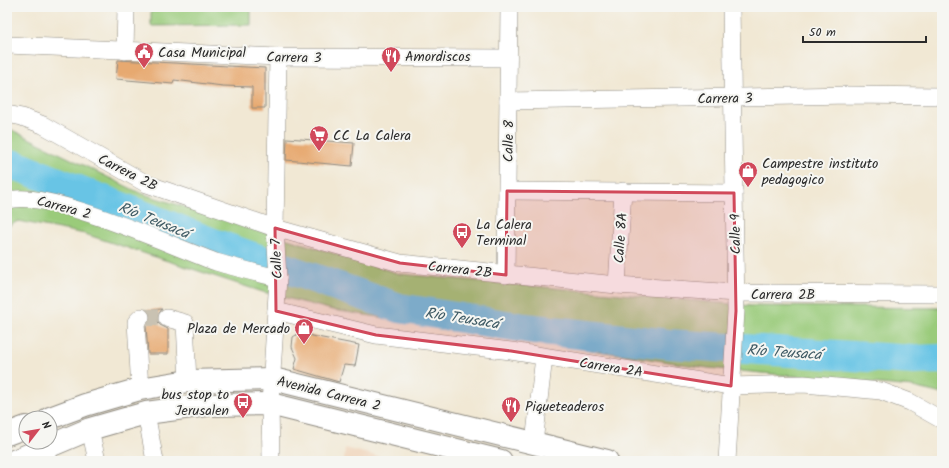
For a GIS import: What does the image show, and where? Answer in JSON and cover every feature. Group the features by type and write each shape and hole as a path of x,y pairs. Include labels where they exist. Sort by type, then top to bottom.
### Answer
{"main road":[{"name":"Avenida Carrera 2","path":"58,415 85,405 140,389 188,381 273,379 534,443 564,456 607,461"},
{"path":"140,389 146,413"},
{"name":"Avenida Carrera 2","path":"14,461 90,429 146,413 207,405 270,404 478,458 501,461"},
{"path":"7,434 18,430"}],"street":[{"path":"125,51 126,7"},
{"name":"Calle 8","path":"506,275 509,7"},
{"name":"Calle 9","path":"727,461 736,311 731,7"},
{"name":"Carrera 3","path":"7,45 278,57 508,58"},
{"name":"Calle 7","path":"270,461 270,404 273,379 278,278 275,228 278,57"},
{"name":"Carrera 3","path":"508,101 850,95 942,96"},
{"name":"Carrera 2B","path":"7,114 22,117 43,126 147,184 275,228 400,263 506,275 736,294 942,294"},
{"path":"507,191 734,193"},
{"name":"Calle 8A","path":"617,285 623,191"},
{"name":"Carrera 2","path":"7,200 12,198 35,198 99,217 216,262 278,278"},
{"name":"Carrera 2A","path":"276,311 376,335 511,350 544,357 731,386 804,384 881,391 910,402 942,420"},
{"path":"140,389 136,322 141,316"},
{"path":"167,318 185,323 188,381"},
{"path":"534,443 544,357"},
{"path":"146,413 155,461"},
{"path":"90,429 97,461"}],"highlighted area":[{"path":"507,191 734,193 736,311 731,386 511,351 376,335 276,311 275,228 400,263 506,275"}],"shaded area":[{"path":"345,448 396,461 344,461"}],"green space":[{"path":"151,7 251,7 251,25 151,26"},
{"path":"10,129 140,193 400,274 752,306 942,308 942,394 913,387 708,368 333,310 263,292 85,234 18,221 7,227 7,131"}],"building":[{"path":"118,60 265,68 265,108 252,108 252,87 223,86 174,80 173,84 116,79"},
{"name":"CC La Calera","path":"287,138 354,143 352,166 286,160"},
{"path":"162,309 157,320 160,325 168,329 168,354 148,354 146,326 151,320 151,315 148,310"},
{"path":"302,331 312,336 359,345 355,366 344,365 339,382 294,369 297,358 292,347 293,337"}],"waterway":[{"name":"Río Teusacá","path":"7,168 15,165 213,243 399,308 525,328 669,344 914,360 942,359"}],"tunnel":[{"path":"141,317 167,318"}],"place":[{"name":"Casa Municipal","path":"144,69"},
{"name":"Amordiscos","path":"391,73"},
{"name":"CC La Calera","path":"319,152"},
{"name":"Campestre instituto pedagogico","path":"748,188"},
{"name":"La Calera Terminal","path":"462,249"},
{"name":"Plaza de Mercado","path":"304,345"},
{"name":"bus stop to Jerusalen","path":"243,419"},
{"name":"Piqueteaderos","path":"511,423"}]}
